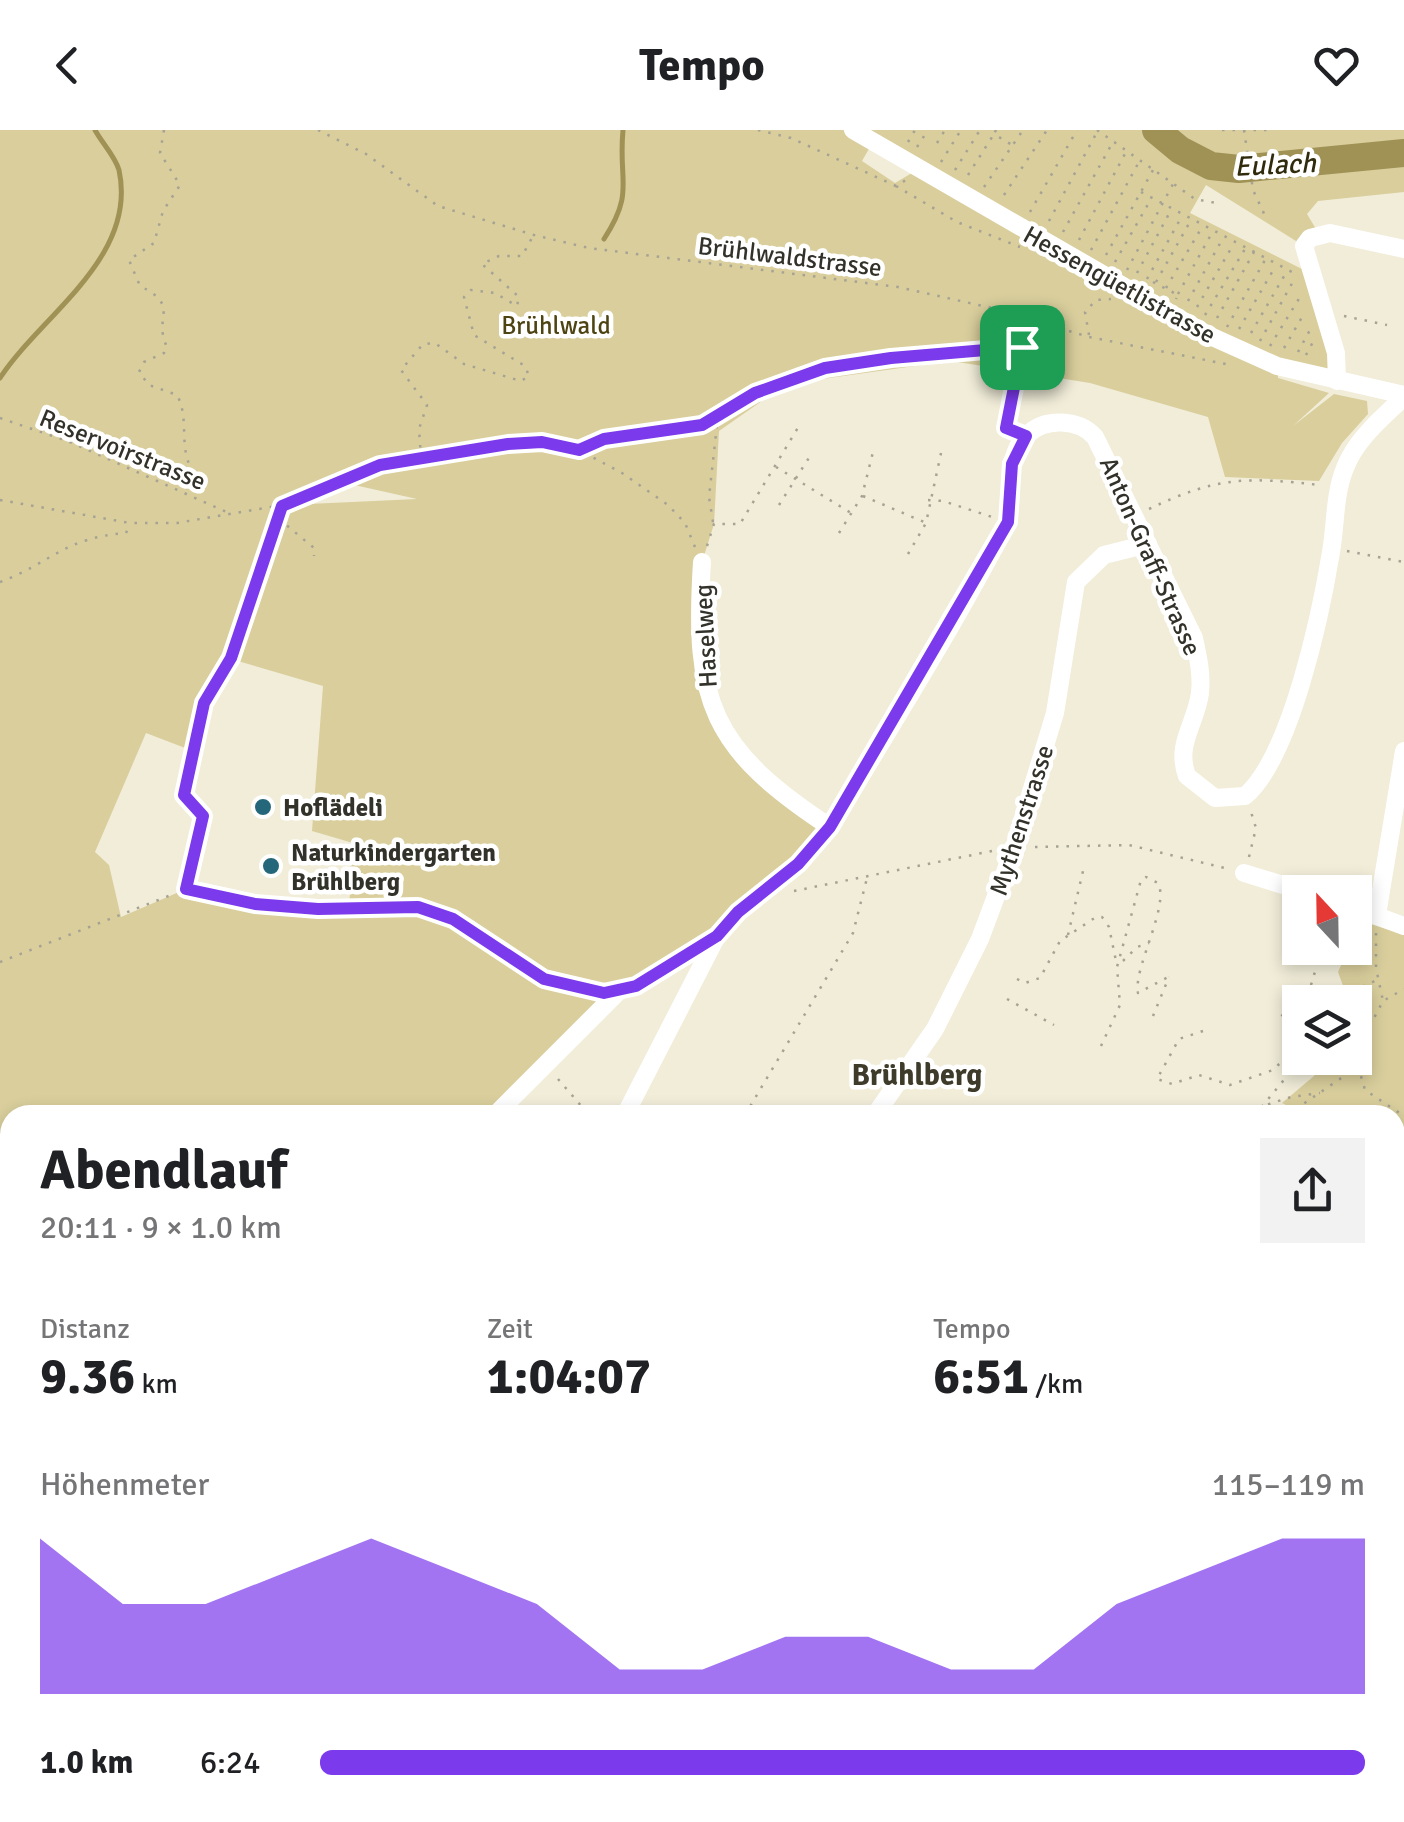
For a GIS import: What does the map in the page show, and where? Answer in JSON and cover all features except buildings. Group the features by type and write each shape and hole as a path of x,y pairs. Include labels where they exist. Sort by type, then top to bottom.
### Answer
{"street":[{"name":"Hessengüetlistrasse","path":"853,130 923,163 1208,335 1278,366 1404,396"},
{"path":"1337,382 1336,353 1318,315 1304,246 1310,238 1330,234 1404,248"},
{"path":"1245,796 1267,772 1296,695 1332,548 1345,467 1360,442 1404,396"},
{"name":"Anton-Graff-Strasse","path":"1026,436 1036,428 1060,422 1088,429 1194,638 1201,668 1200,696 1182,750 1187,776 1215,798 1245,796"},
{"path":"186,889 270,905 418,907 453,919 544,979 586,991 618,992 636,986 717,936 798,864 830,827 1008,522 1012,464 1026,436"},
{"name":"Mythenstrasse","path":"882,1105 935,1028 980,939 1014,848 1055,713 1076,582 1104,555 1148,544"},
{"name":"Haselweg","path":"702,562 702,670 714,714 774,790 830,827"},
{"path":"1377,915 1404,751"},
{"path":"1244,873 1282,885"},
{"path":"1372,913 1404,926"},
{"path":"630,1105 717,936"},
{"path":"505,1105 618,992"}],"path":[{"path":"164,130 160,153 180,184 163,210 154,242 129,260 140,286 160,296 166,307 162,336 168,347 144,362 140,372 149,385 177,395 183,407 184,461 196,476 185,490"},
{"name":"Brühlwaldstrasse","path":"318,130 366,154 438,206 534,235 589,248 898,287 1036,320 1088,337 1234,366"},
{"path":"758,130 791,138 896,186 962,130"},
{"path":"904,148 915,130"},
{"path":"923,163 928,130"},
{"path":"937,143 945,130"},
{"path":"952,176 980,130"},
{"path":"990,197 981,192 1023,130"},
{"path":"999,202 1047,130"},
{"path":"1026,218 1077,130"},
{"path":"1045,229 1097,130 1195,199 1216,202"},
{"path":"1222,130 1272,130"},
{"path":"1244,131 1253,190 1267,220"},
{"path":"964,182 995,132 1013,145"},
{"path":"1060,238 1114,140"},
{"path":"1076,246 1128,149"},
{"path":"1089,253 1141,159"},
{"path":"1154,168 1103,261 1178,295"},
{"path":"1126,271 1173,183"},
{"path":"1141,192 1288,270 1304,285 1268,348"},
{"path":"1113,266 1152,198"},
{"path":"1136,275 1172,209"},
{"path":"1146,280 1183,214"},
{"path":"1156,283 1191,220"},
{"path":"1166,288 1203,226"},
{"path":"1213,231 1175,302 1184,308 1224,237"},
{"path":"422,459 419,429 427,405 402,370 423,344 435,343 464,364 520,381 529,376 525,366 474,335 464,296 471,290 495,293 517,306 519,297 482,264 499,256 522,256 534,235"},
{"path":"1234,242 1194,313 1225,330 1236,334 1276,264"},
{"path":"1204,318 1246,248"},
{"path":"1214,324 1254,252"},
{"path":"1225,330 1266,259"},
{"path":"1288,270 1247,340 1281,354 1318,315"},
{"path":"1258,346 1296,277"},
{"path":"1088,337 1092,329 1085,312 1096,300 1122,299"},
{"path":"1318,315 1387,324"},
{"path":"1312,362 1294,358 1318,315"},
{"path":"1302,360 1318,315"},
{"path":"1026,436 1006,428 1022,347 1036,320"},
{"path":"1317,351 1323,340"},
{"path":"579,450 604,439 702,425 755,393 825,368 1022,347"},
{"path":"702,562 714,524 709,497 718,414"},
{"name":"Reservoirstrasse","path":"0,418 70,442 185,490 232,515"},
{"path":"714,524 740,524 799,426"},
{"name":"Haselweg","path":"130,522 177,523 282,506 380,465 542,442 579,450 668,505 685,523 702,562"},
{"path":"839,532 862,496 873,452"},
{"path":"780,505 812,453"},
{"path":"908,554 926,523 941,453"},
{"path":"774,466 851,513"},
{"path":"1134,516 1217,482 1256,478 1322,485 1327,476"},
{"path":"862,496 926,523"},
{"path":"0,500 130,522 126,532 95,535 62,546 0,582"},
{"path":"928,500 943,500 1008,522"},
{"path":"0,962 186,889 203,816 184,795 204,703 231,658 282,506"},
{"path":"278,518 314,548 314,556"},
{"path":"1332,548 1404,562"},
{"path":"1244,873 1256,828 1245,796"},
{"path":"1068,936 1082,872"},
{"path":"751,1105 853,934 868,876"},
{"path":"1122,962 1141,880 1146,877 1162,889 1136,984 1138,993 1170,976 1153,1016"},
{"path":"1377,915 1378,980 1384,1000"},
{"path":"1018,979 1024,983 1040,978 1052,952 1068,936 1102,918 1109,927 1120,1005 1102,1046"},
{"path":"1117,967 1136,947 1150,943"},
{"path":"1368,985 1378,980"},
{"path":"1372,1023 1384,1000 1404,989"},
{"path":"1006,999 1054,1025"},
{"path":"1204,1031 1179,1039 1156,1079 1172,1084 1200,1075 1230,1085 1272,1070 1282,1060"},
{"path":"544,1066 581,1105"},
{"path":"1261,1105 1287,1075"},
{"path":"1300,1105 1346,1075"},
{"path":"1359,1075 1366,1090 1388,1105"},
{"path":"1261,1105 1320,1093"}],"green space":[{"name":"Brühlwald","path":"0,130 843,130 870,147 862,161 895,183 917,170 853,130 1404,130 1404,192 1318,201 1307,214 1319,234 1304,246 1206,185 1190,213 1310,273 1332,369 1278,367 1278,378 1329,393 1293,426 1334,394 1367,401 1368,414 1342,443 1319,481 1225,477 1208,417 1090,383 951,361 786,384 719,431 714,524 702,562 702,670 725,732 830,827 799,864 636,986 506,1105 0,1105","holes":["332,480 417,499 287,505 246,617 282,505","231,659 323,686 312,831 353,843 349,908 186,889 121,917 109,865 95,852 146,733 193,751 204,703"]},
{"path":"1372,925 1404,934 1404,1105 1282,1103 1314,1075 1372,1075 1372,985 1343,985 1338,972 1341,965 1372,965"}],"waterway":[{"path":"0,378 82,283 101,258 114,231 121,202 119,170 95,130"},
{"path":"604,239 622,197 623,130"},
{"name":"Eulach","path":"1156,130 1180,150 1211,166 1239,169 1404,153"}],"place":[{"name":"Hoflädeli","path":"263,807"},
{"name":"Naturkindergarten Brühlberg","path":"271,866"}],"district":[{"name":"Brühlberg","path":"917,1075"}],"route":[{"path":"1022,347 1006,428 1026,436 1012,464 1008,522 830,827 798,864 738,912 717,936 678,956 636,986 604,993 544,979 439,912 418,907 318,909 255,904 186,889 203,816 184,795 204,703 231,658 282,506 380,465 508,444 542,442 579,450 604,439 702,425 755,393 825,368 1022,347"}]}
